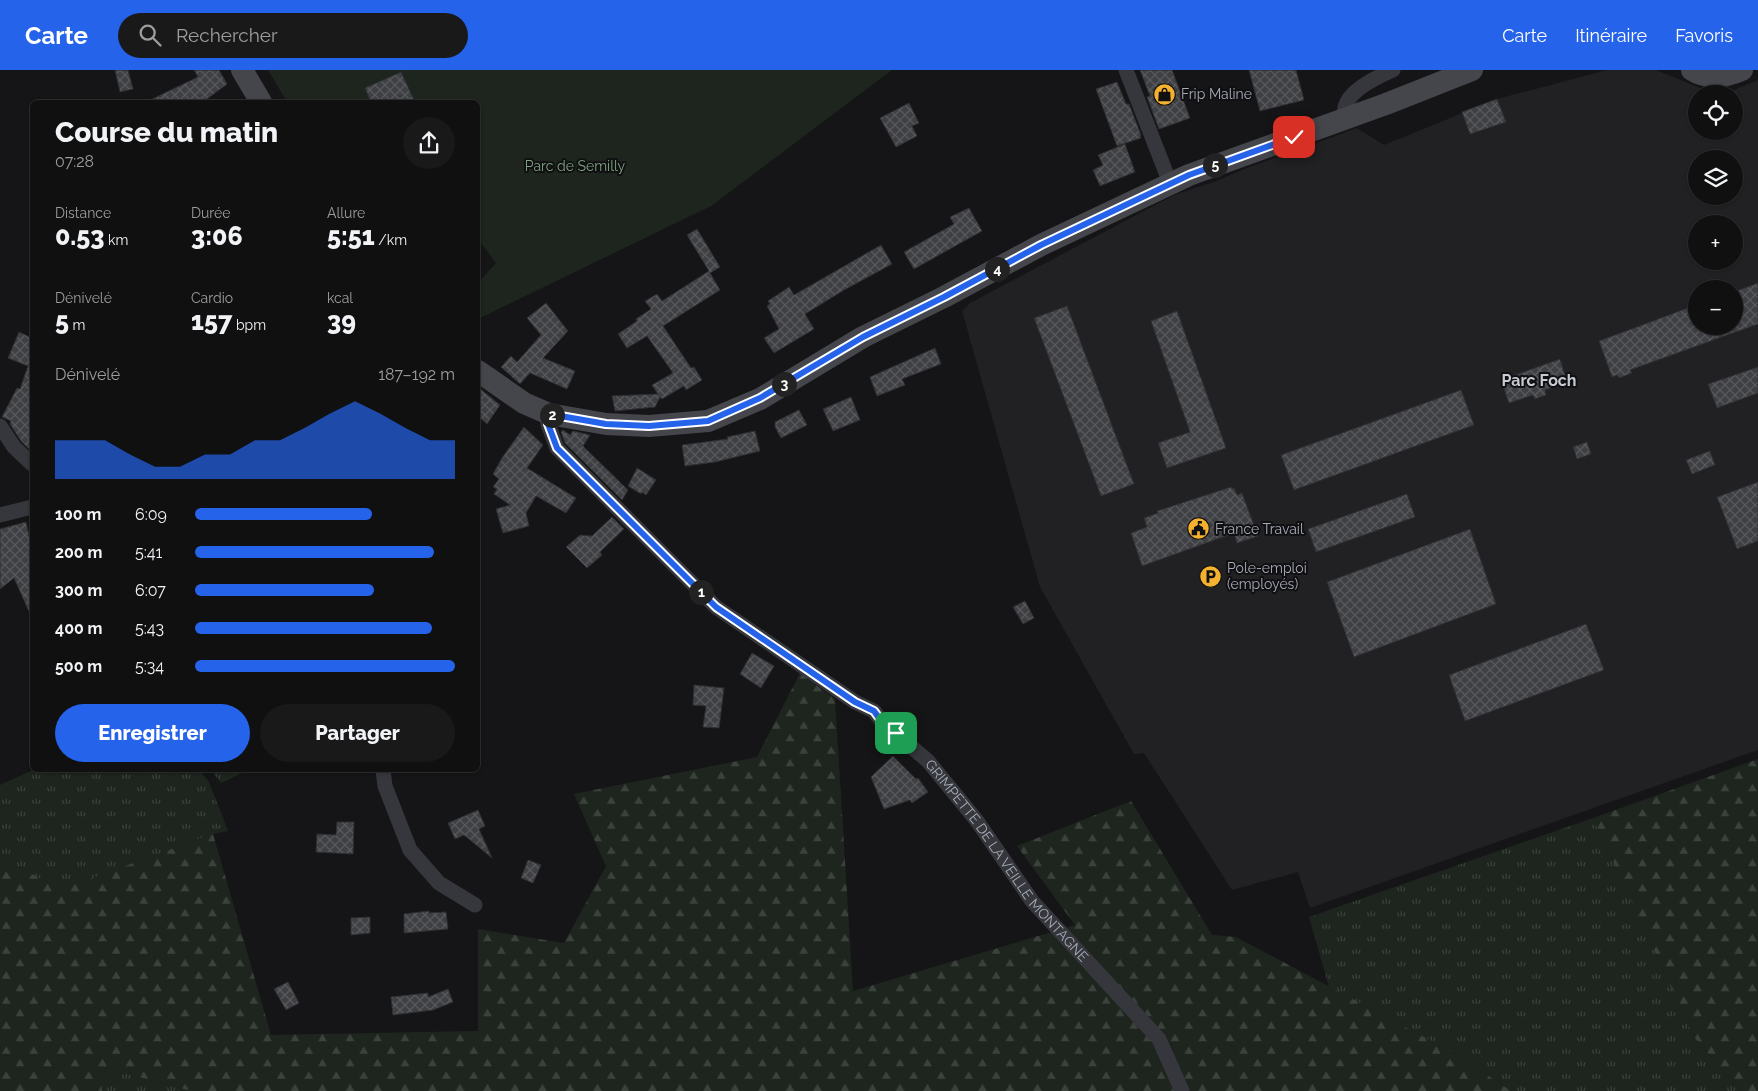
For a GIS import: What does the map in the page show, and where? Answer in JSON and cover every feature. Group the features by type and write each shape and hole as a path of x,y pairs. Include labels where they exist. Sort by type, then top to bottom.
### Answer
{"main road":[{"path":"242,70 260,100"},
{"path":"480,372 524,402 549,414 606,424 649,426 708,421 760,398 863,337 944,297 1041,245 1189,175 1472,70"},
{"path":"1692,70 1710,77 1726,76 1742,70"}],"street":[{"path":"1126,70 1170,184"},
{"path":"1346,118 1344,107 1358,90 1377,77 1394,70"},
{"name":"GRIMPETTE DE LA VEILLE MONTAGNE","path":"549,414 548,424 557,448 716,607 855,702 874,711 882,722 928,761 978,821 1032,901 1159,1039 1182,1091"},
{"path":"0,426 14,448 30,462"},
{"path":"0,515 30,508"},
{"path":"383,772 385,786 410,850 439,883 475,905"}],"shaded area":[{"name":"Parc Foch","path":"1607,70 1656,70 1693,85 1688,85 1688,140 1743,140 1743,86 1758,80 1758,750 1310,908 1298,872 1232,890 1144,753 1134,754 1040,587 962,311 970,303 1174,195 1214,182 1357,128 1384,145 1497,99"}],"green space":[{"name":"Parc de Semilly","path":"268,70 892,70 711,206 480,318 480,281 496,263 480,242 480,100 286,100"},
{"path":"800,673 835,699 853,991 1075,925 1017,846 1131,801 1212,935 1236,937 1456,1054 1511,1091 191,1091 106,1068 101,1079 102,1091 0,1091 0,858 62,889 213,834 271,1035 478,1031 478,929 564,943 606,866 574,794 757,757"},
{"path":"1758,759 1758,1091 1740,1091 1694,1037 1593,818"},
{"path":"30,771 201,772 209,782 228,831 213,834 62,890 0,858 0,785"},
{"path":"213,772 244,772 221,783"},
{"path":"1593,818 1694,1037 1740,1091 1511,1091 1456,1054 1329,987 1309,917"},
{"path":"106,1068 191,1091 102,1091 101,1079"}],"building":[{"path":"115,70 128,70 133,89 120,92"},
{"path":"194,70 219,70 227,84 206,100 150,100 198,77"},
{"name":"Frip Maline","path":"1140,70 1172,70 1190,118 1159,129 1147,97 1150,96"},
{"path":"1249,70 1296,70 1304,100 1260,111"},
{"path":"401,72 414,100 370,100 365,88"},
{"path":"1117,82 1126,104 1129,104 1141,138 1117,146 1096,89"},
{"path":"1497,99 1506,122 1470,134 1462,112"},
{"path":"909,103 919,123 912,126 917,136 896,147 880,118"},
{"path":"1125,144 1135,172 1100,186 1093,170 1103,165 1098,155"},
{"path":"969,208 982,231 914,269 904,252 954,224 950,217"},
{"path":"697,229 720,267 710,273 720,290 663,326 691,368 694,367 702,380 686,390 684,386 662,399 660,397 655,407 615,411 612,396 658,394 652,385 673,373 647,336 627,348 618,334 651,309 645,301 657,294 662,301 709,271 687,235"},
{"path":"881,245 892,264 805,314 814,329 774,353 764,338 779,329 767,306 770,304 768,301 789,287 794,295"},
{"path":"1758,283 1758,324 1743,329 1743,289"},
{"path":"546,303 568,331 543,358 575,371 567,389 530,373 520,384 501,367 511,356 517,362 541,335 527,318"},
{"path":"1067,306 1134,484 1101,496 1034,318"},
{"path":"1688,308 1688,335 1727,335 1630,370 1632,373 1619,378 1617,375 1612,377 1599,341"},
{"path":"1177,311 1226,448 1167,468 1158,443 1190,432 1151,321"},
{"path":"19,332 30,337 30,450 21,441 10,424 11,421 2,417 17,388 20,389 28,366 8,358"},
{"path":"935,348 941,364 902,379 905,385 877,396 870,377"},
{"path":"1560,359 1567,382 1545,390 1546,395 1535,399 1533,395 1509,403 1501,380"},
{"path":"1758,367 1758,393 1717,408 1708,384"},
{"path":"480,389 500,405 487,424 480,418"},
{"path":"1461,390 1474,425 1294,490 1281,455"},
{"path":"851,397 860,420 833,431 823,409"},
{"path":"799,410 807,425 781,438 775,427 775,422"},
{"path":"524,427 543,445 527,468 576,498 566,513 536,496 526,513 529,526 503,533 496,509 510,505 494,494 497,489 493,487 499,479 493,474"},
{"path":"563,430 570,435 573,431 590,435 583,446 628,490 622,500 565,443 561,432"},
{"path":"755,431 760,451 715,462 685,466 682,445 728,439 727,437"},
{"path":"1587,442 1591,454 1577,459 1573,447"},
{"path":"1710,451 1715,465 1692,474 1686,460"},
{"path":"637,468 656,480 646,495 628,486"},
{"path":"1758,482 1758,541 1737,549 1717,497"},
{"name":"France Travail","path":"1231,487 1232,489 1234,488 1237,495 1242,493 1258,536 1237,543 1234,533 1142,566 1131,533 1147,527 1144,518 1158,513 1157,511"},
{"path":"1407,494 1415,517 1316,552 1308,529"},
{"path":"612,517 624,529 600,552 602,555 587,568 566,547 580,535 592,536"},
{"path":"26,522 30,539 30,614 14,578 0,589 0,529"},
{"path":"1470,529 1496,604 1354,657 1327,582"},
{"path":"1025,601 1034,618 1023,624 1013,607"},
{"path":"1586,624 1604,670 1465,721 1449,675"},
{"path":"752,653 774,666 761,688 740,674"},
{"path":"694,685 724,688 719,728 703,727 706,706 693,705"},
{"path":"893,756 916,779 918,778 928,792 912,803 910,800 884,809 871,777"},
{"path":"478,810 485,826 479,829 492,858 464,835 455,839 448,823"},
{"path":"337,822 354,822 353,854 316,852 317,834 336,835"},
{"path":"528,860 541,865 533,883 521,878"},
{"path":"429,911 429,913 446,912 448,929 404,933 404,914"},
{"path":"370,917 370,933 351,935 351,918"},
{"path":"288,982 299,1003 286,1010 274,989"},
{"path":"448,989 453,1002 433,1010 393,1015 391,997 428,993 428,997"}],"place":[{"name":"Frip Maline","path":"1165,94"},
{"name":"France Travail","path":"1199,529"},
{"name":"Pole-emploi (employés)","path":"1211,576"}],"district":[{"name":"Parc Foch","path":"1539,380"}],"route":[{"path":"896,733 882,722 874,711 855,702 716,607 557,448 548,424 549,414 606,424 649,426 708,421 760,398 863,337 944,297 1041,245 1189,175 1294,137"}]}
